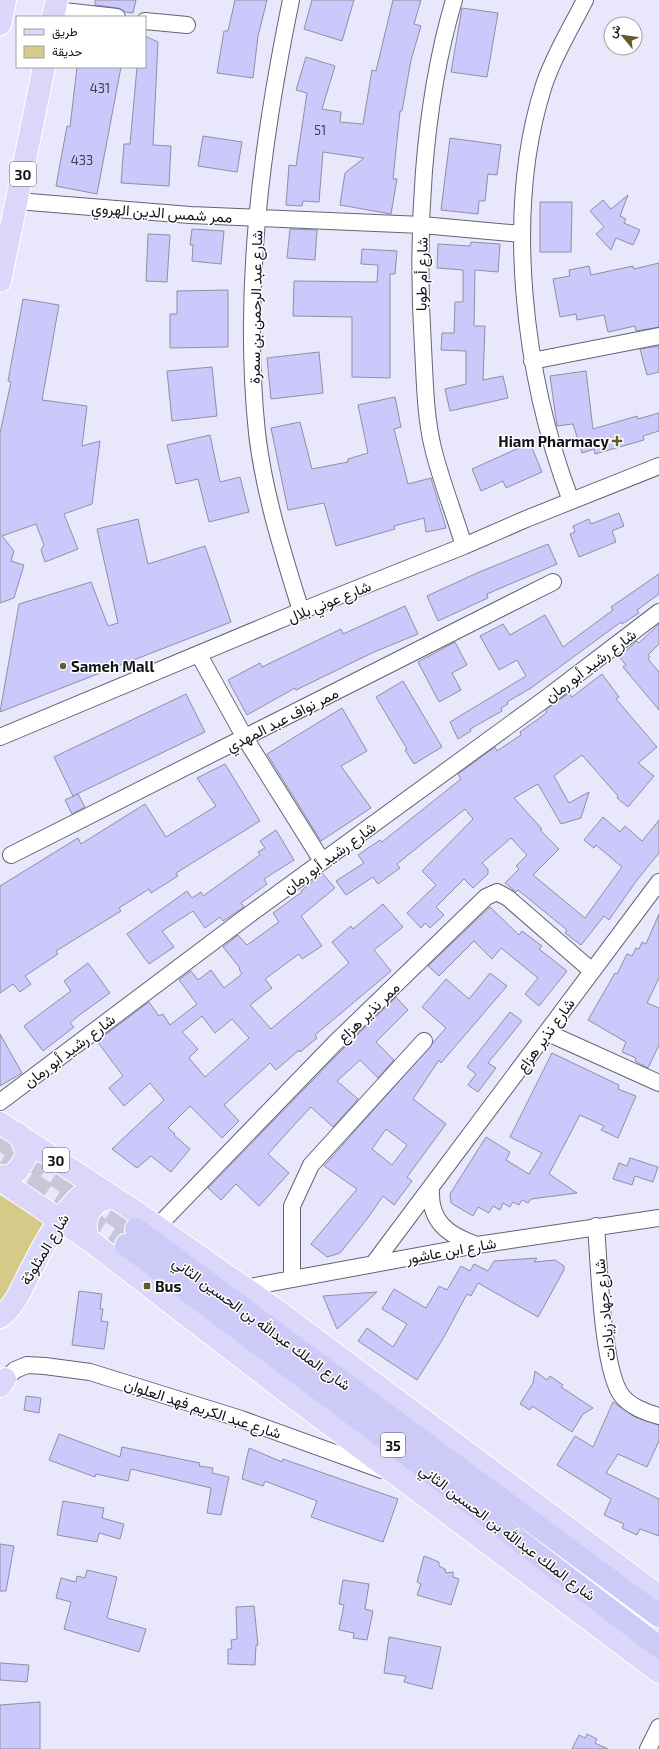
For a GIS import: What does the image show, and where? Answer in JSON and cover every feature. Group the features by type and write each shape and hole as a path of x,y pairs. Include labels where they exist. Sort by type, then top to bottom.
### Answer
{"highway":[{"name":"شارع الملك عبدالله بن الحسين الثاني","path":"659,1616 131,1237 659,1647"}],"main road":[{"path":"0,24 5,0"},
{"name":"30","path":"0,281 44,68"},
{"path":"0,1176 5,1177 14,1174 26,1154 22,1140 9,1128"},
{"name":"30","path":"9,1128 102,1191"},
{"path":"0,1180 88,1239 206,1331 659,1672"},
{"path":"88,1239 86,1231 87,1216 102,1191 157,1227 279,1312 659,1596"},
{"name":"شارع المثلوثة","path":"0,1317 13,1302 38,1254 60,1220 82,1194 102,1191"}],"street":[{"name":"شارع عبد الرحمن بن سمرة","path":"291,0 274,97 257,219 252,356 258,434 273,514 301,611"},
{"name":"شارع أم طوبا","path":"454,0 439,66 431,113 419,265 420,311 427,416 433,448 464,546"},
{"path":"571,501 548,433 532,361 526,307 522,234 523,198 534,118 552,64 585,0"},
{"path":"55,9 109,16"},
{"path":"146,21 187,25"},
{"name":"ممر شمس الدين الهروي","path":"17,201 118,210 257,219 422,226 522,234"},
{"path":"532,361 659,336"},
{"name":"شارع عوني بلال","path":"0,737 199,655 301,611 659,466"},
{"name":"ممر نواف عبد المهدي","path":"11,855 553,582"},
{"name":"شارع رشيد أبو رمان","path":"0,1102 322,861 545,699 659,612"},
{"path":"199,655 245,738 322,861"},
{"name":"شارع نذير هزاع","path":"374,1263 548,1033 592,971 659,882"},
{"name":"ممر نذير هزاع","path":"157,1227 335,1043 486,897 497,892 508,898 592,971"},
{"path":"548,1033 659,1083"},
{"path":"292,1279 292,1206 311,1165 424,1041"},
{"path":"432,1188 431,1201 437,1219 454,1236 477,1245"},
{"name":"شارع ابن عاشور","path":"244,1288 477,1245 596,1226 659,1218"},
{"name":"شارع جهاد زيادات","path":"596,1226 608,1360 614,1382 622,1395 635,1406 659,1416"},
{"name":"شارع عبد الكريم فهد العلوان","path":"3,1383 15,1370 27,1365 90,1372 241,1419 400,1477"},
{"path":"648,1749 659,1727"}],"green space":[{"path":"0,1195 46,1222 0,1326"}],"building":[{"path":"95,0 136,0 133,13 125,12 118,8 95,5"},
{"path":"235,0 267,0 258,36 253,78 217,73 224,31 228,31"},
{"path":"312,0 354,0 342,41 304,29"},
{"path":"393,0 421,0 414,24 421,26 411,60 402,111 400,111 393,179 397,179 391,214 340,205 345,173 364,158 323,152 319,202 303,201 302,206 286,205 289,165 296,166 307,93 296,90 306,57 335,66 322,109 341,112 340,122 363,124 372,70 376,71"},
{"path":"462,8 498,13 487,77 451,72"},
{"path":"146,36 158,42 153,145 171,146 169,186 121,183 124,144 130,144 137,68 146,68"},
{"path":"77,68 121,68 97,194 56,186 67,126 70,127"},
{"path":"203,136 242,142 237,172 198,166"},
{"path":"450,138 501,145 497,175 488,174 485,201 479,201 478,214 441,210"},
{"path":"628,195 620,216 626,219 624,223 640,230 633,245 616,238 611,250 596,234 604,227 590,211 603,200 611,209"},
{"path":"540,202 572,202 571,252 540,252"},
{"path":"192,229 224,231 221,264 192,261 193,245 190,245"},
{"path":"290,229 317,230 315,260 287,258"},
{"path":"148,234 170,235 167,282 146,281"},
{"path":"471,242 500,244 498,272 475,270 474,326 485,326 483,380 503,376 508,398 450,411 445,389 466,384 466,351 441,350 442,333 454,333 455,302 463,302 463,270 437,268 438,244 470,246"},
{"path":"362,249 397,251 395,274 390,274 390,378 352,377 352,317 293,316 294,281 377,282 378,265 361,264"},
{"path":"659,263 659,327 636,331 635,326 608,332 604,315 577,320 576,314 560,317 553,279 570,276 569,270 589,266 591,275 633,266 634,269"},
{"path":"228,290 228,347 170,348 170,314 177,314 177,291"},
{"path":"23,299 59,305 42,400 87,406 82,446 100,441 92,504 64,514 78,549 45,562 41,550 44,545 36,524 2,536 14,551 11,561 24,565 14,598 0,603 0,433 11,382 8,381"},
{"path":"659,346 659,372 647,375 640,349"},
{"path":"319,352 323,393 271,399 267,358"},
{"path":"212,367 217,416 172,421 167,371"},
{"path":"586,371 593,429 637,416 638,419 659,413 659,431 643,436 644,440 595,454 594,449 582,453 573,424 557,426 550,376"},
{"path":"395,397 401,427 394,429 408,484 431,478 446,528 426,532 424,518 394,526 395,529 336,546 324,503 288,510 271,428 300,422 312,469 348,462 348,459 368,453 358,405"},
{"path":"210,435 220,482 240,477 249,512 209,522 198,479 176,484 167,445"},
{"path":"530,443 542,472 506,488 503,481 481,491 472,469"},
{"path":"619,513 624,526 612,531 616,542 579,557 570,534 575,532 573,526 589,519 591,524"},
{"name":"Sameh Mall","path":"138,519 148,564 205,546 231,622 0,712 19,604 91,582 108,626 118,623 97,529"},
{"path":"548,544 557,564 487,594 488,598 438,621 427,596 477,573"},
{"path":"659,574 659,594 637,610 639,613 622,624 621,622 531,688 507,702 508,704 501,708 502,711 470,729 471,731 458,739 450,722 526,676 517,660 499,670 480,636 503,624 510,635 545,615 563,647 613,610 611,607"},
{"path":"405,606 418,634 374,652 296,690 295,688 247,715 228,680 260,663 262,667 341,629 343,634"},
{"path":"659,624 659,644 648,655 650,657 648,659 659,672 659,710 623,667 626,665 619,657 637,641 639,643"},
{"path":"455,642 467,665 452,673 461,690 439,702 418,662"},
{"path":"602,674 619,697 616,699 657,747 638,763 654,776 628,807 617,798 618,796 582,755 554,776 569,803 589,792 581,818 561,824 538,784 514,798 542,829 540,830 559,849 533,875 585,918 622,867 596,845 594,848 584,840 603,817 620,832 625,826 642,841 659,820 659,853 637,880 609,920 604,916 581,945 565,933 567,930 518,890 516,892 505,883 519,869 516,866 527,855 511,838 482,863 488,869 488,874 473,888 464,879 436,907 444,915 430,928 425,923 421,928 407,913 436,885 422,871 473,819 465,809 397,864 400,868 378,884 373,877 346,895 336,881 364,863 358,855 380,840 382,842 461,779 458,774 495,747 497,751 521,735 520,732 547,712 545,710 569,693 572,697"},
{"path":"403,681 442,747 414,764 405,750 407,749 376,697"},
{"path":"186,694 205,732 73,796 54,757"},
{"path":"342,708 367,751 341,766 371,808 321,841 267,754"},
{"path":"225,764 260,821 176,873 178,876 151,893 149,889 119,908 121,911 56,951 58,954 25,976 31,984 20,992 13,984 0,993 0,886 78,838 81,844 145,804 166,837 216,806 197,778"},
{"path":"78,794 85,807 72,814 65,800"},
{"path":"276,830 294,860 264,879 267,884 241,903 244,907 223,921 220,917 205,928 193,911 162,931 174,947 149,964 127,934 187,891 192,898 201,892 203,896 260,855 258,852 265,848 260,841"},
{"path":"322,873 335,888 301,916 322,946 302,959 299,954 265,979 272,988 250,1005 271,1029 349,963 332,942 351,926 353,929 383,904 403,927 374,950 391,971 315,1035 317,1038 300,1052 299,1050 276,1070 270,1063 224,1105 239,1121 222,1138 190,1106 168,1128 190,1149 171,1172 151,1156 137,1168 112,1149 164,1100 150,1083 124,1106 109,1088 123,1076 97,1041 149,1002 159,1016 163,1014 170,1025 197,1004 179,980 191,971 198,980 211,970 224,988 242,974 239,969 240,968 223,947 238,935 247,945 279,922 273,913 302,892 301,891","holes":["202,1016 215,1033 232,1019 249,1038 205,1077 189,1058 198,1049 182,1032"]},
{"path":"490,907 519,935 522,931 542,946 539,949 567,971 539,1006 525,994 538,978 501,948 492,959 474,941 439,976 428,966"},
{"path":"659,914 659,978 647,1003 659,1008 659,1045 648,1068 635,1061 636,1058 622,1052 626,1042 588,1020 615,973 617,974 627,954 632,956 636,948 639,949 642,942 646,944"},
{"path":"88,963 110,993 78,1016 70,1023 74,1027 43,1051 24,1026 71,991 64,981"},
{"path":"490,973 507,986 441,1063 439,1060 413,1099 446,1124 407,1177 412,1181 394,1205 383,1196 340,1253 327,1257 311,1244 357,1189 324,1166 446,1028 422,1007 446,979 469,999","holes":["386,1129 407,1145 392,1165 372,1149"]},
{"path":"396,997 408,1010 376,1042 394,1060 378,1078 360,1060 337,1081 358,1099 333,1127 311,1107 295,1124 268,1154 289,1173 259,1206 236,1184 221,1200 208,1188 342,1050"},
{"path":"510,1012 522,1021 488,1063 496,1068 478,1092 468,1085 476,1074 467,1067"},
{"path":"0,1034 22,1073 0,1086"},
{"path":"552,1053 619,1085 618,1089 636,1096 618,1138 601,1130 604,1126 580,1115 549,1174 577,1193 531,1199 528,1203 522,1200 519,1205 513,1202 510,1207 503,1203 500,1210 493,1206 489,1213 478,1207 473,1216 451,1203 450,1194 486,1137 510,1152 506,1160 529,1174 542,1153 510,1137"},
{"path":"630,1158 658,1167 653,1182 635,1176 632,1185 613,1179 619,1163 627,1166"},
{"path":"537,1258 534,1262 555,1260 564,1266 564,1270 538,1317 478,1283 471,1296 467,1294 444,1337 417,1380 358,1341 367,1328 393,1347 407,1324 382,1309 394,1289 426,1308 439,1286 447,1290 461,1266 470,1271 474,1264 488,1271 494,1261"},
{"path":"79,1291 102,1294 100,1309 103,1309 101,1321 108,1322 104,1349 72,1345"},
{"path":"377,1292 345,1322 337,1329 323,1296"},
{"path":"535,1371 547,1380 550,1376 563,1385 561,1387 593,1408 583,1414 572,1432 532,1406 530,1410 520,1404 533,1383"},
{"path":"26,1396 41,1398 39,1413 24,1410"},
{"path":"613,1402 635,1417 659,1425 659,1441 647,1467 618,1454 606,1473 659,1499 659,1536 640,1529 637,1535 622,1528 624,1524 604,1515 611,1499 557,1465 575,1436 593,1447"},
{"path":"59,1434 120,1457 122,1447 200,1463 199,1466 213,1468 212,1473 229,1477 221,1515 207,1513 211,1488 131,1469 128,1481 96,1474 95,1477 49,1460"},
{"path":"249,1448 282,1462 283,1459 398,1499 383,1542 311,1517 317,1501 265,1481 263,1486 242,1479"},
{"path":"63,1501 104,1508 102,1518 124,1524 120,1539 99,1533 97,1542 57,1535"},
{"path":"0,1544 14,1546 6,1591 0,1591"},
{"path":"424,1556 439,1562 439,1566 445,1569 446,1573 453,1572 453,1577 459,1579 451,1605 417,1595 421,1584 417,1582"},
{"path":"87,1570 117,1577 107,1618 146,1629 139,1652 64,1629 71,1602 56,1598 61,1578 76,1582 77,1576 85,1578"},
{"path":"343,1580 369,1584 365,1609 373,1611 367,1640 353,1638 354,1633 339,1630 344,1605 339,1604"},
{"path":"254,1606 258,1645 256,1645 255,1665 228,1664 228,1649 232,1649 231,1640 237,1639 236,1607"},
{"path":"389,1637 441,1647 432,1689 404,1682 406,1676 384,1673"},
{"path":"0,1663 29,1665 27,1682 0,1680"},
{"path":"40,1702 40,1749 0,1749 0,1705"},
{"path":"587,1734 597,1739 595,1743 608,1749 572,1749 579,1735 585,1738"}],"tunnel":[{"path":"0,1139 136,1229"},
{"path":"0,1163 126,1245"}],"place":[{"name":"Hiam Pharmacy","path":"617,441"},
{"name":"Sameh Mall","path":"63,666"},
{"name":"Bus","path":"147,1286"}]}
